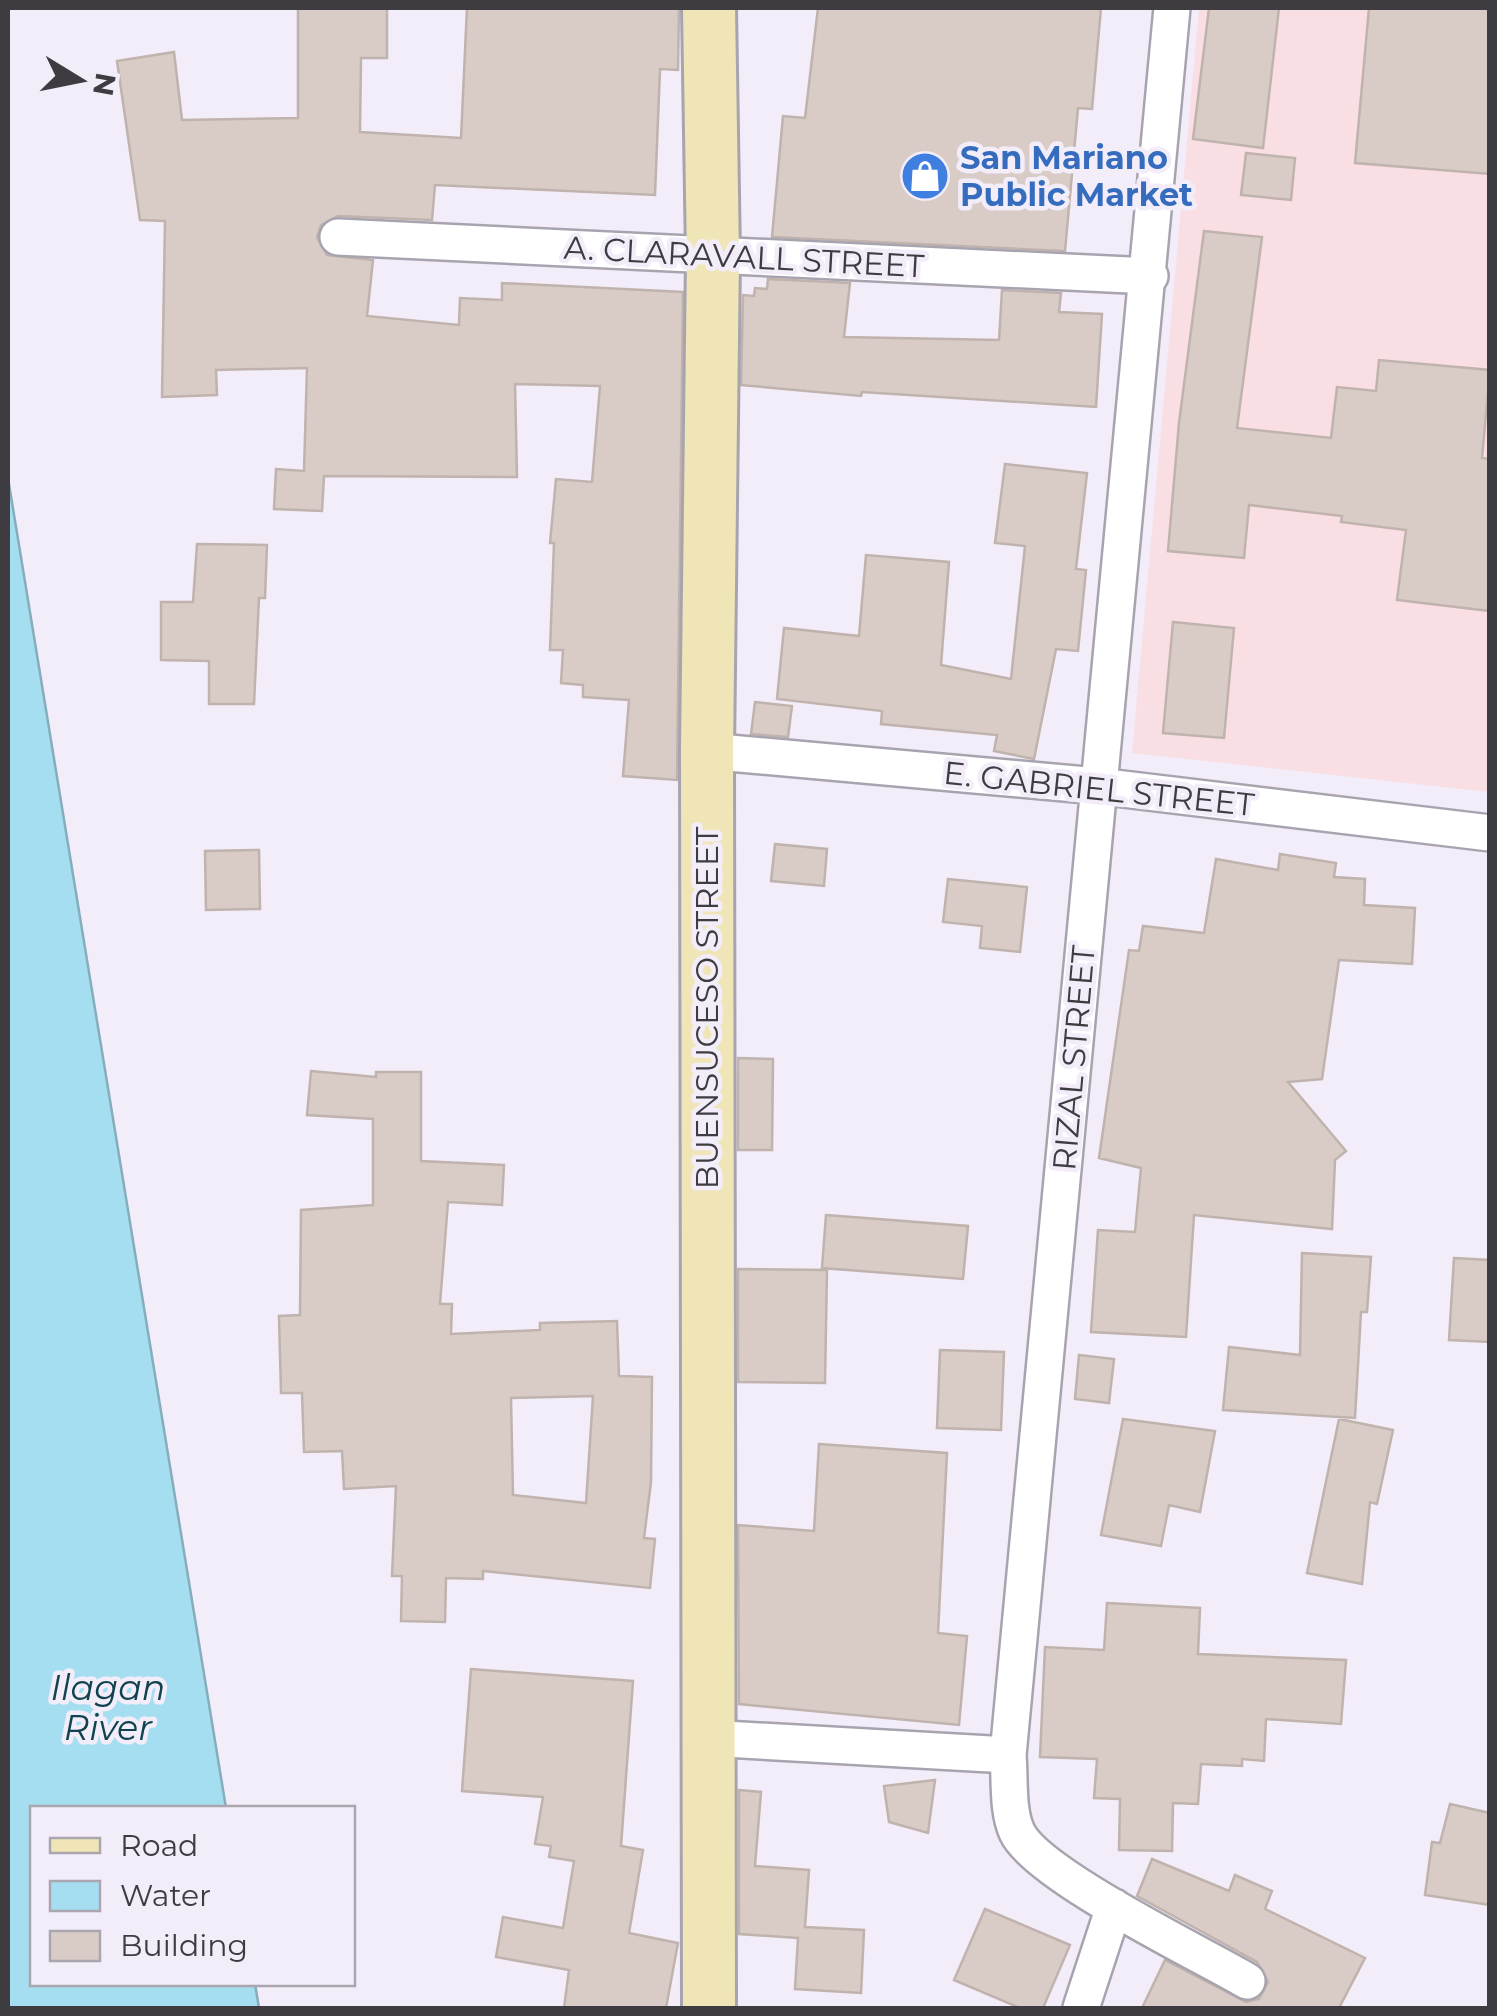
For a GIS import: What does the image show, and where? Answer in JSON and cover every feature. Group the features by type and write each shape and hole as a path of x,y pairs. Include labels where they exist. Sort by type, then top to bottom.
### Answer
{"street":[{"name":"BUENSUCESO STREET","path":"708,8 713,256 707,751 710,2008"},
{"name":"RIZAL STREET","path":"1172,8 1150,276 1098,786 1044,1411 1008,1756 1014,1828 1027,1850 1114,1907 1247,1981"},
{"name":"A. CLARAVALL STREET","path":"338,237 1150,276"},
{"name":"E. GABRIEL STREET","path":"707,751 1098,786 1490,833"},
{"path":"707,1738 1008,1756"},
{"path":"1080,2008 1114,1907"}],"shaded area":[{"path":"1199,8 1489,8 1489,792 1132,753"}],"water":[{"name":"Ilagan River","path":"8,478 226,1806 30,1806 30,1986 255,1986 259,2008 8,2008"}],"building":[{"path":"298,8 387,8 387,58 361,58 360,132 461,138 467,8 679,8 678,70 660,69 655,195 435,185 432,220 338,216 321,225 317,237 327,255 373,260 367,316 459,325 460,298 502,300 502,283 683,292 677,780 623,776 629,700 583,697 583,685 561,683 563,650 550,650 554,543 550,543 556,479 592,482 600,386 515,384 517,477 324,476 322,511 274,509 276,469 304,471 307,368 216,370 217,395 162,397 165,221 140,220 117,61 174,52 182,120 298,118"},
{"name":"San Mariano Public Market","path":"818,8 1101,8 1092,109 1078,108 1065,251 772,237 783,116 805,118"},
{"path":"1209,8 1279,8 1263,148 1193,139"},
{"path":"1369,8 1490,8 1490,174 1355,163"},
{"path":"1246,153 1295,158 1291,200 1241,195"},
{"path":"1204,231 1262,237 1237,428 1331,438 1337,387 1376,391 1379,360 1490,370 1482,458 1490,459 1490,611 1397,600 1406,530 1341,522 1342,516 1249,505 1244,558 1168,551 1179,423"},
{"path":"768,279 850,283 844,337 999,340 1002,290 1061,293 1059,312 1102,314 1096,407 862,392 861,396 741,385 743,295 754,296 755,288 767,289"},
{"path":"1005,464 1087,473 1076,569 1086,570 1078,651 1056,649 1034,759 994,751 997,735 881,724 882,711 777,699 784,628 859,636 866,555 949,562 941,665 1011,679 1025,546 995,543"},
{"path":"197,544 267,545 265,598 259,598 254,704 209,704 209,661 161,660 161,602 193,602"},
{"path":"1173,622 1234,628 1224,738 1163,733"},
{"path":"755,702 792,706 788,737 751,734"},
{"path":"775,844 827,849 824,886 771,881"},
{"path":"259,850 260,909 206,910 205,851"},
{"path":"1280,854 1336,863 1334,877 1365,879 1364,905 1415,908 1412,964 1339,960 1322,1079 1288,1082 1346,1151 1335,1160 1332,1229 1194,1215 1186,1337 1091,1332 1098,1230 1135,1232 1141,1168 1099,1158 1129,950 1139,951 1143,926 1204,933 1216,859 1278,870"},
{"path":"948,879 1027,887 1020,952 980,948 982,926 943,922"},
{"path":"738,1058 773,1059 772,1150 738,1150"},
{"path":"311,1071 376,1077 376,1072 421,1072 421,1161 504,1165 502,1205 448,1202 440,1304 452,1304 451,1334 540,1330 540,1323 617,1321 619,1376 652,1377 651,1482 644,1538 655,1539 650,1588 483,1571 483,1579 446,1578 445,1622 401,1621 402,1576 392,1576 396,1486 344,1489 342,1451 304,1452 302,1393 281,1393 279,1316 300,1315 301,1210 373,1205 373,1119 307,1115","holes":["593,1396 586,1503 513,1495 511,1398"]},
{"path":"826,1215 968,1226 963,1279 822,1268"},
{"path":"1302,1253 1371,1257 1367,1312 1361,1312 1355,1418 1223,1410 1229,1347 1300,1355"},
{"path":"1454,1258 1490,1260 1490,1342 1449,1340"},
{"path":"738,1269 827,1270 825,1383 738,1382"},
{"path":"940,1350 1004,1352 1001,1430 937,1428"},
{"path":"1079,1355 1114,1359 1109,1403 1075,1399"},
{"path":"1123,1419 1215,1431 1200,1512 1169,1505 1161,1546 1101,1535"},
{"path":"1339,1419 1393,1430 1377,1504 1370,1502 1362,1584 1307,1573"},
{"path":"819,1444 947,1453 938,1633 967,1636 959,1725 739,1704 738,1525 814,1531"},
{"path":"1107,1603 1200,1608 1198,1654 1346,1660 1341,1724 1266,1719 1264,1761 1242,1759 1242,1766 1201,1764 1198,1804 1173,1803 1172,1851 1119,1850 1120,1799 1094,1798 1097,1759 1040,1757 1045,1647 1104,1650"},
{"path":"471,1669 633,1681 621,1846 643,1850 629,1933 678,1943 666,2008 564,2008 569,1970 496,1957 503,1917 563,1928 574,1861 549,1857 551,1846 535,1844 543,1797 462,1791"},
{"path":"935,1780 928,1833 889,1822 884,1786"},
{"path":"739,1790 761,1792 755,1866 809,1870 805,1927 864,1930 861,1993 795,1989 798,1938 739,1934"},
{"path":"1450,1804 1490,1813 1490,1905 1425,1895 1432,1842 1440,1843"},
{"path":"1152,1859 1229,1891 1235,1875 1272,1891 1265,1909 1365,1958 1339,2008 1142,2008 1165,1960 1246,2002 1259,1999 1268,1982 1257,1962 1137,1896"},
{"path":"985,1909 1070,1945 1043,2008 1020,2008 954,1980"}],"place":[{"name":"San Mariano Public Market","path":"925,176"}]}
